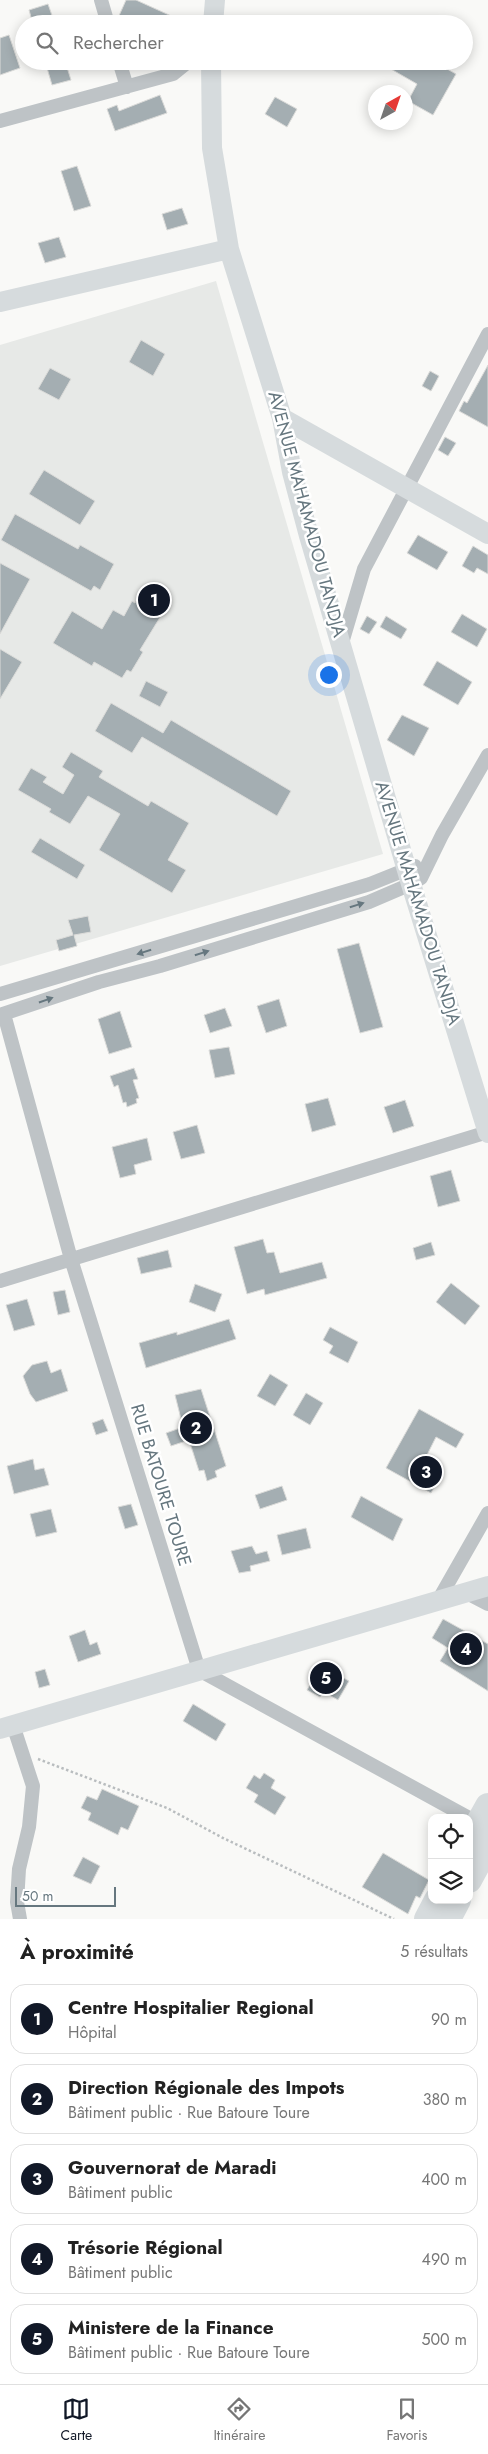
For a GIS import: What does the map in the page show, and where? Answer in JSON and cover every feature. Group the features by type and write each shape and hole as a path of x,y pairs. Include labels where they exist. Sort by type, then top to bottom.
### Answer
{"highway":[{"path":"473,1859 479,1825"},
{"path":"427,1919 435,1904"},
{"path":"448,1919 456,1904"}],"main road":[{"path":"213,15 214,0"},
{"name":"AVENUE MAHAMADOU TANDJA","path":"211,70 212,148 229,249 282,418 292,472 410,877 488,1132"},
{"path":"0,302 229,249"},
{"path":"282,418 488,534"},
{"path":"6,1727 488,1586"}],"street":[{"path":"101,0 105,15"},
{"path":"122,70 127,87"},
{"path":"0,121 173,74 178,70"},
{"path":"342,643 364,569 488,334"},
{"path":"0,994 370,884 410,877 421,878 488,755"},
{"path":"2,1014 99,982 160,966 385,896 410,877"},
{"path":"278,911 282,929"},
{"name":"RUE BATOURE TOURE","path":"2,1014 71,1259 199,1670"},
{"path":"0,1281 488,1132"},
{"path":"440,1599 488,1513"},
{"path":"465,1592 488,1604"},
{"path":"199,1670 479,1825"},
{"path":"6,1727 20,1752 33,1786 29,1827 19,1869 17,1902 20,1919"}],"path":[{"path":"20,1752 167,1808 223,1838 394,1919"}],"shaded area":[{"path":"216,281 383,854 0,966 0,345"}],"building":[{"path":"126,0 136,0 169,15 119,15"},
{"path":"48,4 52,15 30,15 29,10"},
{"path":"9,35 15,53 15,70 0,75 0,38"},
{"path":"48,70 68,70 71,80 52,85"},
{"path":"393,70 449,70 456,74 433,115 413,104 413,92 417,84"},
{"path":"160,95 167,113 115,131 107,109 117,105 119,111"},
{"path":"275,97 297,109 287,127 265,114"},
{"path":"77,166 91,206 74,211 61,171"},
{"path":"182,208 188,224 167,230 162,214"},
{"path":"59,237 66,257 45,263 38,243"},
{"path":"141,340 165,354 153,376 129,362"},
{"path":"488,365 488,427 459,411 464,401 467,403"},
{"path":"50,368 71,379 59,400 38,389"},
{"path":"430,371 439,376 431,391 422,386"},
{"path":"445,437 456,443 448,456 438,450"},
{"path":"44,470 95,501 80,525 29,494"},
{"path":"15,514 78,549 80,545 114,564 100,590 94,586 91,591 1,540"},
{"path":"418,535 448,552 437,570 407,553"},
{"path":"473,546 488,555 488,574 477,568 474,573 462,566"},
{"path":"0,563 30,579 0,634"},
{"path":"142,591 167,606 140,650 143,652 131,672 127,670 122,678 94,662 92,666 53,643 72,611 102,629 113,610 124,616 132,601 135,603"},
{"path":"462,614 487,629 477,647 451,632"},
{"path":"367,616 377,622 369,634 360,629"},
{"path":"386,616 407,629 401,639 380,627"},
{"path":"0,649 22,662 0,699"},
{"path":"437,661 472,682 458,705 423,685"},
{"path":"146,681 168,692 160,707 139,696"},
{"path":"111,703 163,733 171,720 291,791 277,816 142,737 132,753 95,731"},
{"path":"402,715 429,728 414,756 387,740"},
{"path":"71,752 103,771 99,777 148,806 151,801 189,823 168,860 186,870 172,893 99,850 120,814 88,796 70,824 49,812 51,809 18,790 31,768 47,777 43,782 63,794 74,775 62,767"},
{"path":"40,838 85,865 77,879 31,852"},
{"path":"88,916 91,932 74,935 77,946 59,951 56,940 73,935 68,920"},
{"path":"359,943 383,1027 360,1033 337,949"},
{"path":"279,999 287,1026 266,1033 257,1006"},
{"path":"225,1008 232,1026 210,1033 204,1015"},
{"path":"120,1011 132,1047 109,1054 98,1019"},
{"path":"229,1047 235,1074 215,1078 209,1050"},
{"path":"134,1068 138,1079 133,1080 139,1098 136,1099 137,1103 127,1107 126,1102 123,1103 118,1085 114,1087 110,1076"},
{"path":"328,1098 336,1125 312,1132 305,1104"},
{"path":"405,1100 414,1126 393,1133 384,1107"},
{"path":"197,1125 205,1153 181,1159 173,1132"},
{"path":"147,1138 152,1160 134,1165 136,1174 120,1178 112,1147"},
{"path":"451,1170 460,1201 438,1207 430,1176"},
{"path":"263,1239 267,1253 274,1252 280,1273 322,1262 327,1278 265,1295 264,1289 247,1294 234,1247"},
{"path":"431,1242 435,1255 416,1260 413,1248"},
{"path":"168,1250 172,1267 141,1274 137,1258"},
{"path":"451,1283 480,1306 465,1325 436,1302"},
{"path":"195,1284 222,1294 215,1312 189,1302"},
{"path":"65,1290 70,1312 58,1315 53,1292"},
{"path":"27,1299 35,1325 14,1331 6,1305"},
{"path":"229,1319 236,1339 146,1368 139,1343 177,1332 177,1335"},
{"path":"330,1327 358,1342 348,1363 329,1353 333,1346 323,1340"},
{"path":"47,1361 51,1373 61,1369 68,1391 36,1402 30,1394 23,1376 32,1365"},
{"path":"270,1374 288,1385 275,1406 257,1396"},
{"path":"201,1389 226,1466 215,1471 217,1477 207,1481 204,1470 199,1471 189,1440 171,1446 166,1433 183,1427 175,1395"},
{"path":"306,1393 323,1403 310,1425 293,1415"},
{"path":"419,1409 464,1434 456,1448 436,1437 424,1461 443,1471 431,1493 386,1468"},
{"path":"103,1419 108,1431 96,1435 92,1423"},
{"path":"33,1459 35,1470 44,1468 49,1485 14,1494 7,1466"},
{"path":"282,1486 287,1500 260,1509 255,1495"},
{"path":"361,1496 403,1519 393,1541 351,1517"},
{"path":"131,1504 138,1525 125,1529 118,1507"},
{"path":"51,1509 57,1532 36,1537 30,1514"},
{"path":"306,1528 311,1548 282,1555 277,1535"},
{"path":"252,1546 256,1554 267,1551 270,1561 250,1566 251,1571 239,1573 231,1551"},
{"path":"443,1619 488,1644 488,1691 440,1661 448,1648 432,1638"},
{"path":"85,1630 90,1645 97,1642 101,1654 78,1662 69,1636"},
{"path":"321,1666 349,1681 338,1700 324,1692 320,1697 307,1690"},
{"path":"45,1669 50,1685 39,1688 35,1672"},
{"path":"193,1704 226,1724 216,1741 183,1721"},
{"path":"264,1773 275,1780 271,1788 286,1797 275,1815 254,1802 258,1795 246,1788 254,1775 260,1779"},
{"path":"102,1789 139,1806 128,1830 121,1827 118,1835 88,1820 91,1813 81,1808 87,1796 97,1800"},
{"path":"383,1853 428,1879 420,1898 416,1896 408,1914 362,1887"},
{"path":"83,1857 100,1866 91,1884 73,1876"}],"place":[{"name":"Centre Hospitalier Regional","path":"154,600"},
{"name":"Direction Régionale des Impots","path":"196,1428"},
{"name":"Gouvernorat de Maradi","path":"426,1472"},
{"name":"Trésorie Régional","path":"466,1649"},
{"name":"Ministere de la Finance","path":"326,1678"}]}
